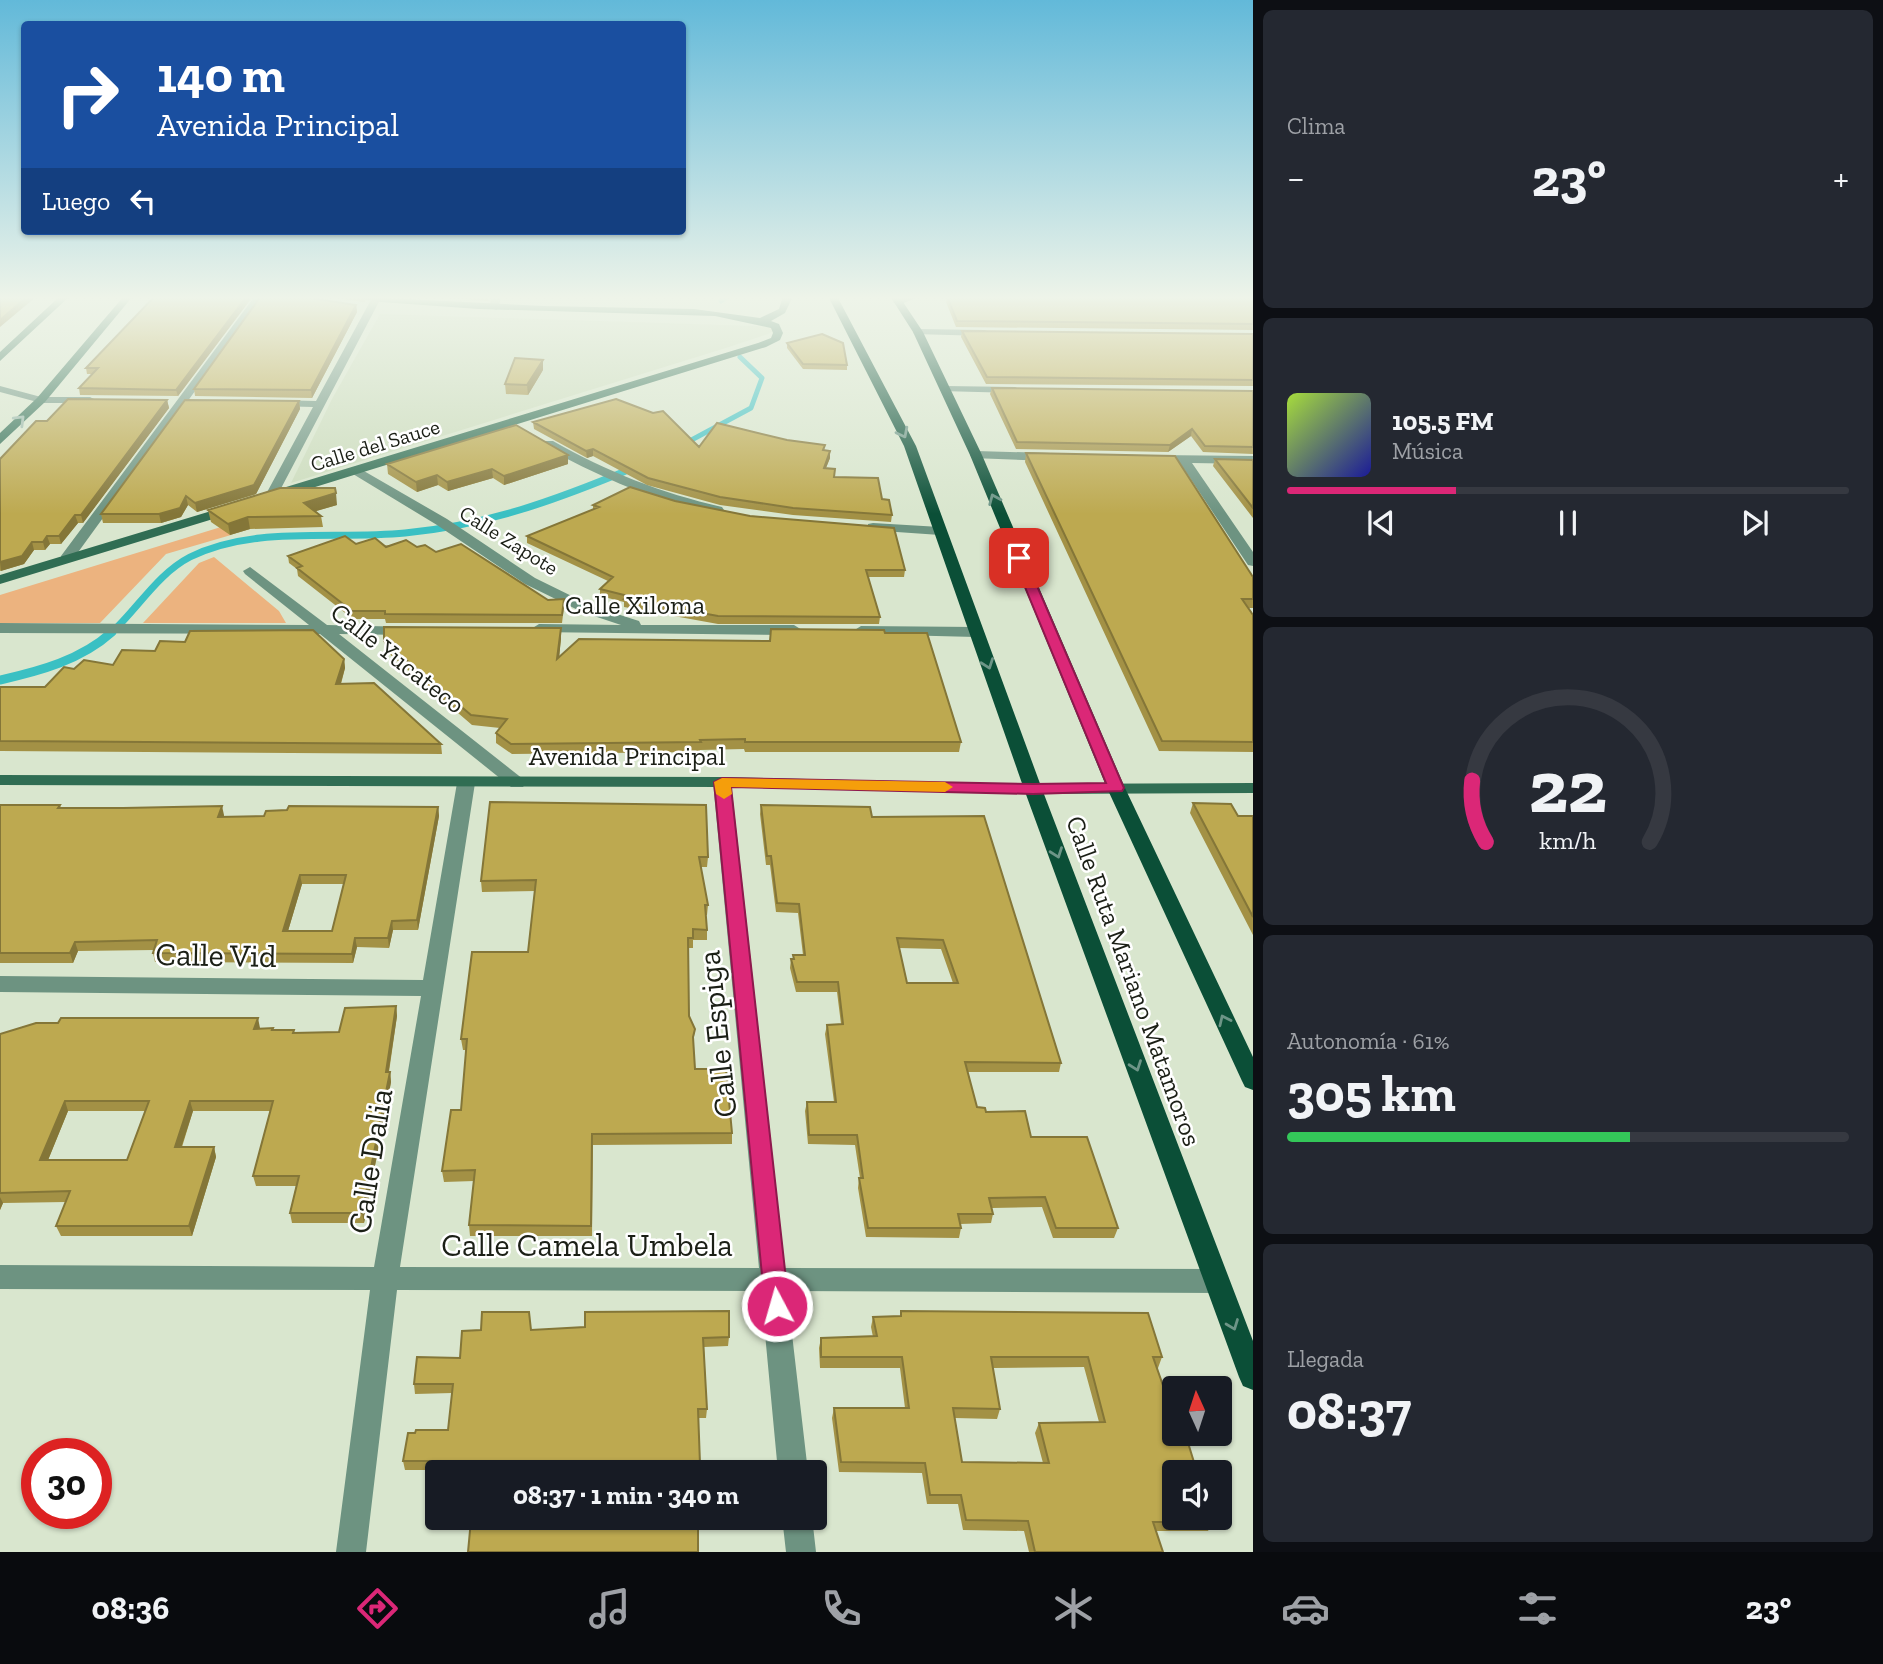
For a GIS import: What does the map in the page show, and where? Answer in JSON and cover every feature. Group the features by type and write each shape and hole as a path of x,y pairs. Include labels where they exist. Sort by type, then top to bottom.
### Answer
{"main road":[{"name":"Calle Ruta Mariano Matamoros","path":"870,368 910,446 1033,789 1253,1377"},
{"name":"Calle Ruta Mariano Matamoros","path":"935,368 976,455 1116,788 1253,1082"}],"street":[{"path":"0,440 41,400 68,368"},
{"path":"66,559 203,368"},
{"path":"258,500 321,404 340,368"},
{"name":"Calle del Sauce","path":"0,580 357,471 521,429 694,368"},
{"path":"0,389 41,400 105,401"},
{"path":"945,389 1029,390"},
{"path":"176,402 196,402"},
{"path":"265,403 321,404"},
{"path":"521,429 621,482 658,495 736,514"},
{"path":"976,455 1059,457"},
{"path":"1142,458 1253,460"},
{"path":"1183,459 1253,562"},
{"name":"Calle Zapote","path":"357,471 442,522 530,581 587,609 647,629"},
{"path":"858,527 940,531"},
{"path":"1238,541 1253,541"},
{"name":"Calle Yucateco","path":"250,571 517,783"},
{"path":"0,628 417,630"},
{"name":"Calle Xiloma","path":"525,629 812,630"},
{"path":"839,630 976,632"},
{"name":"Avenida Principal","path":"0,780 722,782 1033,789 1253,788"},
{"name":"Calle Espiga","path":"722,782 792,1460"},
{"name":"Calle Dalia","path":"351,1552 385,1278 466,783"},
{"name":"Calle Vid","path":"0,984 432,988"},
{"name":"Calle Camela Umbela","path":"0,1277 1216,1282"},
{"path":"798,1530 801,1552"}],"shaded area":[{"path":"349,368 660,368 291,483"},
{"path":"221,527 231,535 166,554 100,623 0,623 0,595"},
{"path":"214,557 279,611 286,623 143,623 199,563"}],"building":[{"path":"98,368 192,368 176,390 79,388"},
{"path":"209,368 322,368 311,390 194,389"},
{"path":"511,368 538,368 527,385 505,384"},
{"path":"982,368 1253,368 1253,380 987,377"},
{"path":"992,388 1253,391 1253,447 1205,446 1192,429 1170,445 1017,442"},
{"path":"68,399 167,400 81,515 75,515 59,536 47,536 43,542 32,542 22,556 0,562 0,459 36,421 47,421"},
{"path":"616,399 653,413 663,411 699,447 717,423 787,440 825,445 823,450 830,451 824,468 835,469 834,477 878,478 882,499 889,500 892,515 793,508 720,497 648,478 593,449 586,451 533,422"},
{"path":"185,400 299,401 254,485 195,503 186,496 180,508 159,514 101,514"},
{"path":"516,425 568,455 504,476 492,469 447,482 437,475 416,482 387,464"},
{"path":"1026,453 1175,456 1253,577 1253,599 1242,599 1253,615 1253,742 1162,741"},
{"path":"1215,459 1253,460 1253,508"},
{"path":"630,487 675,501 750,516 894,528 905,570 866,570 880,617 718,616 624,599 628,596 600,589 613,577 527,536 599,507 593,505"},
{"path":"280,488 335,488 336,493 304,503 321,516 248,517 228,524 208,510"},
{"path":"345,536 356,544 375,538 386,547 406,540 417,547 425,545 436,552 461,544 548,600 564,599 562,615 385,614 385,611 352,611 297,568 302,566 288,556"},
{"path":"384,627 561,628 557,659 579,639 770,641 771,629 927,633 961,742 745,742 745,739 511,744 496,733 507,719 471,715 384,641"},
{"path":"313,630 344,659 336,684 374,683 441,744 0,741 0,687 45,687 64,667 74,669 84,660 113,665 122,650 155,651 160,641 185,642 190,631"},
{"path":"490,802 706,805 708,857 699,857 708,905 705,905 707,930 693,929 693,938 688,938 689,1016 695,1029 695,1069 726,1069 732,1133 592,1134 591,1226 469,1225 475,1170 442,1171 451,1110 461,1110 467,1039 461,1039 472,952 528,952 536,880 481,881"},
{"path":"1193,803 1231,804 1238,816 1253,816 1253,917"},
{"path":"0,805 60,805 58,808 222,806 218,817 264,816 266,811 287,810 289,806 438,807 417,920 392,921 388,938 355,938 352,954 153,953 157,940 75,942 70,953 0,953","holes":["300,875 346,875 332,931 283,931"]},
{"path":"761,805 870,807 872,817 984,816 1061,1063 965,1062 977,1107 985,1108 986,1112 1025,1111 1031,1137 1087,1137 1118,1228 1056,1228 1045,1197 989,1198 993,1214 958,1214 961,1228 868,1228 859,1178 863,1178 857,1135 809,1135 807,1102 836,1102 827,1025 843,1024 838,982 797,982 791,959 794,959 793,955 805,955 799,904 777,903 771,856 767,856","holes":["897,938 943,940 958,983 907,983"]},
{"path":"396,1006 386,1072 390,1072 362,1213 290,1213 299,1176 253,1176 273,1101 190,1101 175,1147 214,1147 189,1226 56,1226 70,1191 0,1193 0,1034 36,1023 58,1023 61,1018 258,1018 254,1029 294,1030 293,1033 339,1032 345,1008","holes":["65,1101 149,1101 127,1160 40,1160"]},
{"path":"729,1311 729,1337 703,1338 707,1409 698,1409 700,1460 403,1461 408,1433 415,1433 416,1430 448,1430 453,1384 414,1384 417,1357 460,1358 462,1331 481,1330 482,1312 529,1312 531,1330 585,1327 585,1312"},
{"path":"901,1311 1148,1313 1162,1357 1153,1357 1162,1383 1162,1446 1189,1446 1193,1460 1162,1460 1162,1522 1153,1522 1163,1552 1035,1552 1028,1521 966,1520 961,1495 930,1495 925,1463 841,1462 834,1408 909,1408 902,1357 821,1357 821,1338 877,1336 873,1317 901,1316","holes":["991,1357 1088,1357 1105,1422 1039,1423 1049,1463 962,1462 953,1408 1000,1409"]},
{"path":"470,1530 698,1530 698,1552 468,1552"}],"waterway":[{"path":"684,444 751,408 762,378 752,368"},
{"path":"112,632 167,573 190,557 215,547 268,537 378,535 465,524 549,501 633,468"},
{"path":"0,680 73,657 112,632"}],"slow traffic":[{"path":"724,794 722,782 945,787"}],"route":[{"path":"777,1306 722,782 1033,789 1116,788 1019,558"}]}
